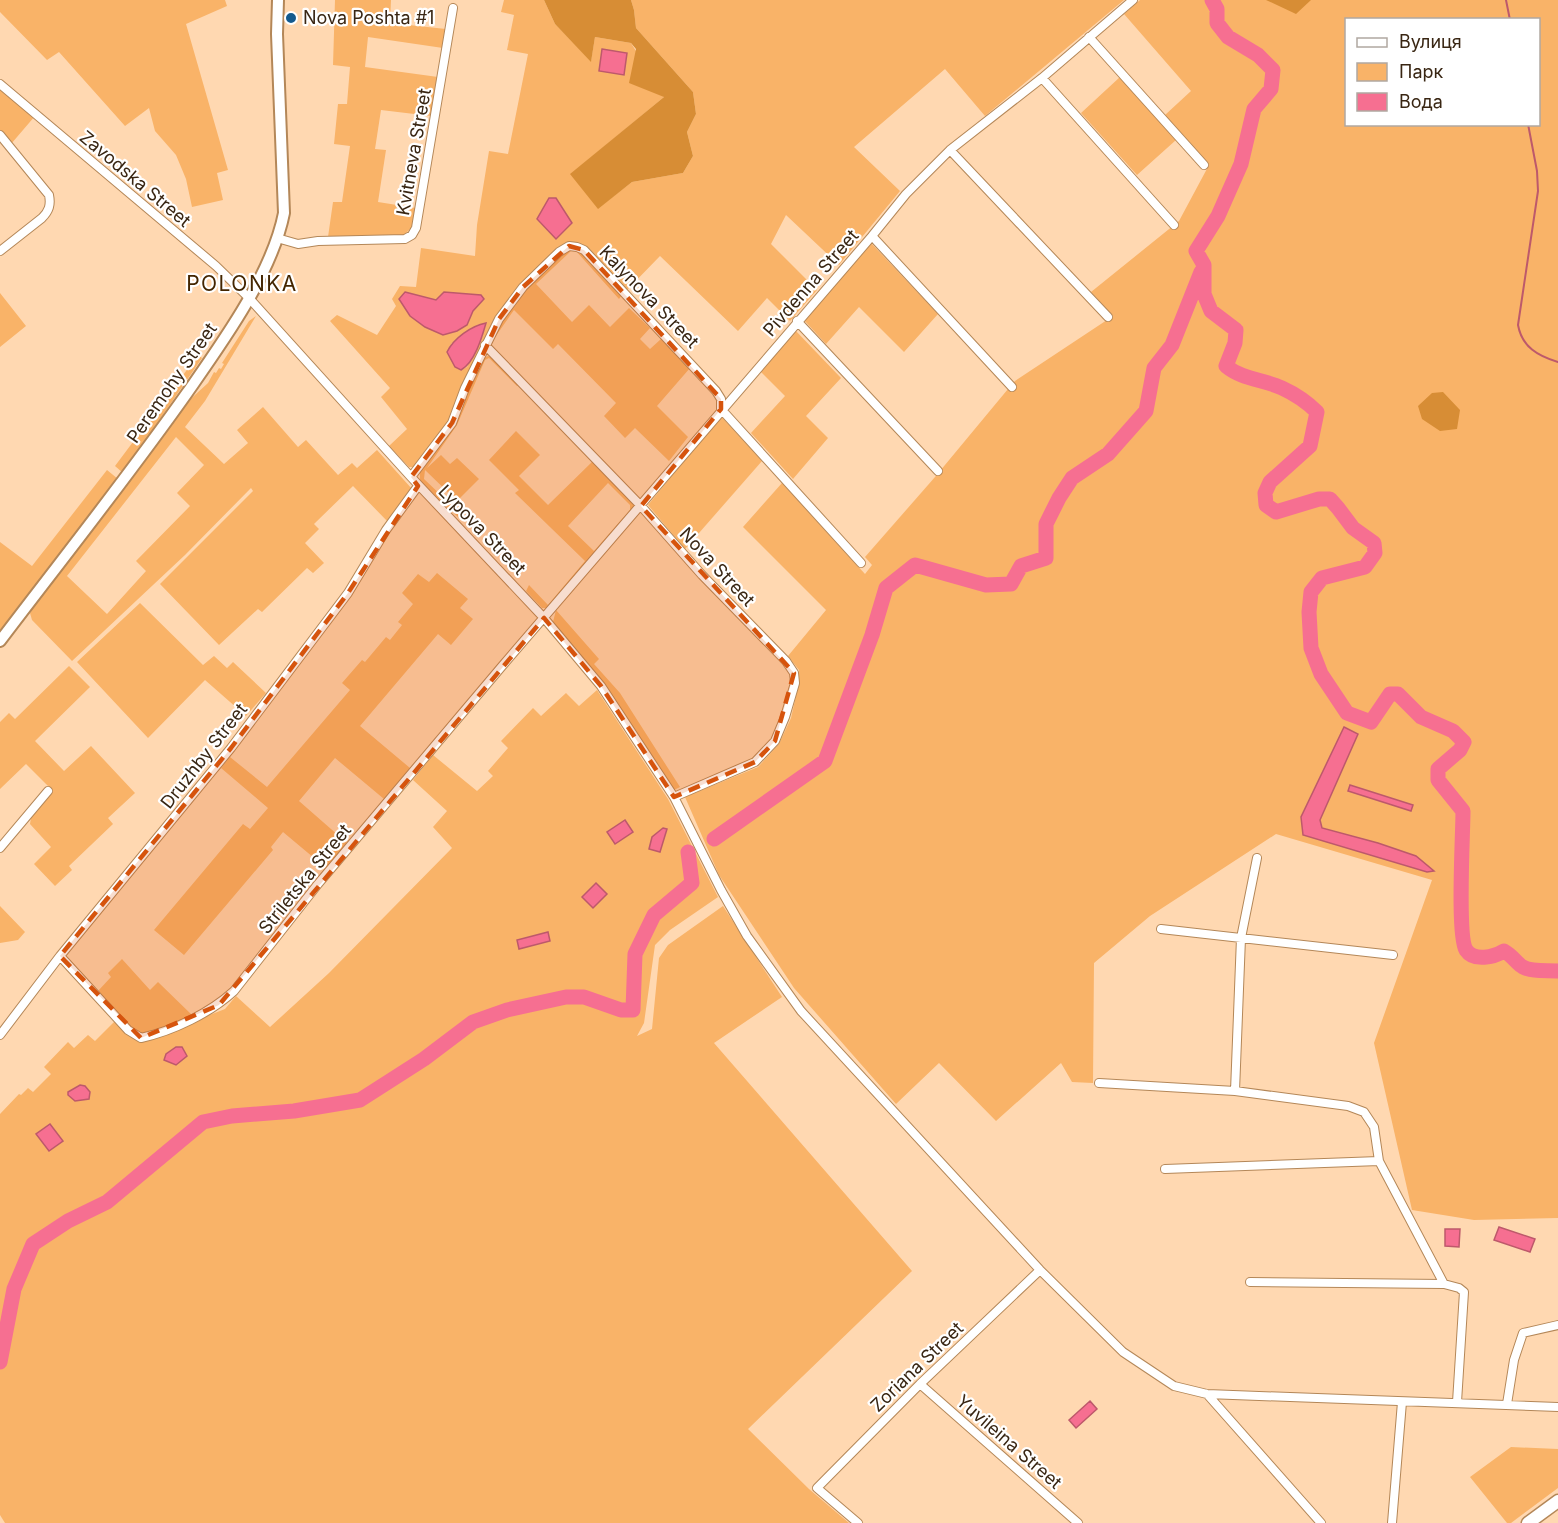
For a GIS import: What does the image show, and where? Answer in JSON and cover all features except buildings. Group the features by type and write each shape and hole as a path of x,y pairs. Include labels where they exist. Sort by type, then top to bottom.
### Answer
{"main road":[{"name":"Peremohy Street","path":"0,641 141,457 209,361 249,298 277,238 284,213 277,34 278,0"},
{"path":"1528,1523 1558,1501"}],"street":[{"name":"Pivdenna Street","path":"544,618 642,506 721,409 906,194 950,150 1042,78 1133,0"},
{"name":"Kvitneva Street","path":"277,238 298,244 318,241 405,239 412,234 416,228 453,9"},
{"path":"1089,37 1204,165"},
{"path":"1042,78 1174,225"},
{"name":"Zavodska Street","path":"0,84 216,266 249,298"},
{"path":"0,135 49,195 51,203 48,212 42,218 0,251"},
{"path":"950,150 1108,317"},
{"path":"872,236 1012,387"},
{"name":"Kalynova Street","path":"411,477 452,423 465,388 499,319 524,287 559,252 569,246 577,247 584,250 701,374 721,399 721,409 861,563"},
{"name":"Lypova Street","path":"249,298 418,486 544,618 602,686 674,797 747,936 801,1011 1040,1270 1122,1352 1174,1386 1207,1394 1558,1407"},
{"path":"797,321 938,471"},
{"name":"Nova Street","path":"485,345 642,506 702,575 786,661 794,673 795,683 775,741 755,762 674,797"},
{"name":"Druzhby Street","path":"0,1035 60,956 231,748 348,593 386,530 418,486"},
{"name":"Striletska Street","path":"60,956 128,1030 141,1038 194,1018 219,1005 234,991 318,884 544,618"},
{"path":"0,848 48,791"},
{"path":"1235,1091 1241,938 1257,858"},
{"path":"1161,929 1394,955"},
{"path":"1099,1083 1235,1091 1348,1106 1364,1112 1374,1127 1379,1161 1444,1284"},
{"path":"1165,1169 1379,1161"},
{"name":"Zoriana Street","path":"858,1523 817,1488 920,1383 1040,1270"},
{"path":"1250,1282 1444,1284 1460,1288 1464,1292 1457,1402"},
{"path":"1507,1404 1514,1360 1523,1333 1558,1325"},
{"name":"Yuvileina Street","path":"920,1383 1078,1523"},
{"path":"1207,1394 1321,1523"},
{"path":"1392,1523 1401,1402"}],"highlighted area":[{"path":"569,246 584,250 721,399 721,409 641,506 794,673 775,741 755,762 674,797 601,686 544,618 219,1005 141,1038 60,956 231,748 348,593 418,486 411,477 452,423 499,319 523,287"}],"green space":[{"path":"0,0 225,0 227,6 186,24 228,170 217,173 223,200 192,207 186,179 176,155 155,131 149,108 125,126 59,52 47,60 0,12"},
{"path":"335,0 391,0 390,23 446,29 443,48 368,37 365,67 438,77 431,116 381,110 375,149 386,150 378,202 416,208 413,226 404,235 328,237 333,202 342,202 350,146 334,144 338,104 347,104 350,67 333,65"},
{"path":"504,0 544,0 555,24 591,61 595,37 631,43 664,97 571,174 598,208 632,182 683,173 693,156 687,132 696,114 693,92 636,28 631,0 1124,0 985,116 945,69 854,147 900,191 839,265 786,215 771,244 817,290 790,321 767,298 738,331 660,256 627,290 586,248 569,243 497,317 450,422 416,467 409,467 389,446 407,429 381,397 390,388 330,321 337,315 377,335 396,306 392,299 400,286 416,287 421,248 475,256 477,225 489,151 508,154 528,54 507,50 514,15 501,12","holes":["405,292 436,300 484,299 473,311 467,325","483,335 467,367 461,370 451,344 458,339"]},
{"path":"1140,0 1558,0 1558,1218 1474,1220 1412,1210 1374,1043 1432,880 1276,834 1150,916 1094,963 1093,1083 1072,1082 1061,1063 996,1121 939,1063 896,1104 794,988 719,875 685,797 758,767 779,744 791,718 799,683 799,670 788,656 826,610 743,527 782,483 865,574 872,565 865,557 1015,381 1113,316 1091,292 1179,221 1209,165 1165,115 1191,91 1124,14"},
{"path":"1120,77 1176,140 1137,175 1081,113"},
{"path":"0,87 35,116 11,144 0,131"},
{"path":"871,243 938,314 904,352 859,307 826,344 804,320"},
{"path":"570,249 583,252 622,295 619,299 576,251 571,251 536,284 572,322 589,305 610,327 629,308 650,328 640,339 650,349 661,339 690,368 657,406 688,437 669,461 635,428 625,438 604,416 616,403 558,344 553,349 514,310 491,343 505,317 524,290 546,266"},
{"path":"0,293 26,326 0,347"},
{"path":"256,316 205,401 185,427 224,464 248,443 237,430 263,407 298,447 306,440 338,475 352,463 357,468 377,450 412,489 388,522 353,486 314,524 319,529 305,543 324,563 313,573 307,568 262,612 258,609 219,645 160,584 253,491 251,488 185,555 72,661 32,620 30,613 33,606 184,405 208,383 214,372 221,369 224,364 222,363 249,321","holes":["176,437 204,465 177,493 190,506 136,561 146,571 107,614 67,576"]},
{"path":"795,330 841,378 806,416 828,438 793,479 751,433 785,396 760,371"},
{"path":"198,355 202,358 123,473 115,466"},
{"path":"488,356 493,358 519,385 517,386 489,358 485,360 457,425 427,468 441,455 450,464 457,458 479,479 457,501 425,470 424,479 462,515 459,518 424,486 420,480 420,471 483,358"},
{"path":"721,416 762,461 685,549 648,505"},
{"path":"516,431 540,455 519,476 548,505 593,461 635,503 636,507 549,608 542,608 526,591 529,585 548,605 585,561 515,493 519,490 489,460","holes":["608,483 630,505 630,510 594,551 568,526"]},
{"path":"107,470 118,479 0,631 0,542 32,566"},
{"path":"437,573 468,599 460,608 473,619 451,645 438,634 360,726 410,768 384,799 335,758 299,801 347,843 326,868 283,832 271,847 273,850 184,955 154,930 243,824 250,829 268,808 221,768 230,757 267,787 350,690 342,683 362,660 365,662 386,637 390,640 402,625 398,622 413,604 402,593 418,574 429,582"},
{"path":"140,603 203,665 214,656 227,668 233,662 266,693 246,716 205,680 148,738 77,662"},
{"path":"556,610 599,659 594,664 620,693 680,787 674,790 604,683 553,622"},
{"path":"69,666 90,687 35,741 64,771 91,746 135,793 108,818 113,824 69,866 72,870 55,886 34,864 51,847 30,824 31,818 53,791 26,764 0,789 0,722 9,713 15,719"},
{"path":"597,690 668,799 718,897 670,930 655,945 644,1023 637,1036 652,1029 659,958 668,945 723,906 782,997 714,1043 912,1271 748,1429 809,1489 849,1523 5,1523 0,1515 0,1114 19,1094 21,1095 28,1088 33,1092 51,1074 44,1067 68,1042 74,1048 88,1035 95,1041 116,1020 133,1037 194,1021 225,1009 236,996 270,1027 329,973 452,848 433,827 447,811 413,780 433,755 477,791 493,776 488,771 508,748 501,741 533,708 541,716 566,693 579,706"},
{"path":"0,906 25,932 18,940 0,943"},
{"path":"68,958 98,991 111,977 108,973 122,959 150,990 158,982 193,1016 146,1035 135,1034 67,960"},
{"path":"1511,1447 1558,1449 1558,1488 1511,1523 1507,1523 1470,1477"}],"shaded area":[{"path":"544,0 631,0 636,28 693,92 696,114 687,132 693,156 683,173 632,182 598,209 570,174 664,97 629,83 636,49 631,43 595,37 591,62 555,24"},
{"path":"1266,0 1311,0 1296,14"},
{"path":"1443,392 1460,410 1457,429 1440,431 1422,419 1418,406 1432,393"}],"water":[{"path":"602,49 627,53 624,75 599,71"},
{"path":"549,198 556,198 572,223 556,239 537,219"},
{"path":"405,292 436,300 444,292 481,295 484,299 473,311 467,325 443,335 425,327 410,316 399,299"},
{"path":"486,323 470,361 461,370 455,367 447,352 450,347 464,333"},
{"path":"1344,727 1358,734 1320,820 1322,828 1416,856 1434,871 1427,872 1303,835 1301,817"},
{"path":"1350,785 1413,805 1411,811 1348,791"},
{"path":"625,820 633,832 615,844 607,832"},
{"path":"663,828 667,829 660,852 649,849 652,837"},
{"path":"596,883 607,894 593,908 582,897"},
{"path":"548,932 550,941 519,949 517,940"},
{"path":"176,1047 182,1047 187,1056 176,1065 164,1060 166,1054"},
{"path":"80,1085 85,1086 90,1092 89,1099 75,1101 68,1095 68,1092"},
{"path":"50,1124 63,1141 49,1151 36,1134"},
{"path":"1499,1227 1535,1239 1530,1252 1494,1240"},
{"path":"1445,1229 1460,1229 1459,1247 1445,1246"},
{"path":"1090,1401 1097,1409 1076,1428 1069,1420"}],"waterway":[{"path":"1212,0 1217,9 1217,23 1228,37 1258,55 1273,70 1271,89 1254,109 1241,164 1218,216 1196,251 1204,265 1204,294 1211,311 1236,330 1235,343 1226,366 1246,377 1287,390 1317,412 1310,446 1270,482 1265,493 1266,505 1276,512 1319,499 1330,499 1353,528 1374,543 1375,553 1365,567 1322,578 1311,592 1309,612 1311,648 1321,674 1347,713 1371,722 1390,694 1398,694 1421,717 1453,731 1464,742 1460,750 1438,769 1438,780 1463,811 1461,905 1463,941 1466,950 1479,957 1504,951 1527,969 1558,971"},
{"path":"1506,0 1510,18"},
{"path":"1528,126 1537,171 1538,191 1518,325 1527,345 1544,357 1558,362"},
{"path":"714,839 825,761 872,635 886,588 915,565 986,585 1011,584 1021,566 1046,558 1046,524 1072,478 1108,454 1146,411 1154,368 1172,345 1201,272"},
{"path":"0,1362 14,1289 33,1244 68,1221 107,1202 203,1122 232,1116 294,1111 360,1100 424,1059 473,1022 507,1010 566,997 584,997 621,1010 633,1010 635,954 654,915 692,883 688,852"}],"place":[{"name":"Nova Poshta #1","path":"291,18"}],"district":[{"name":"POLONKA","path":"242,284"}]}
